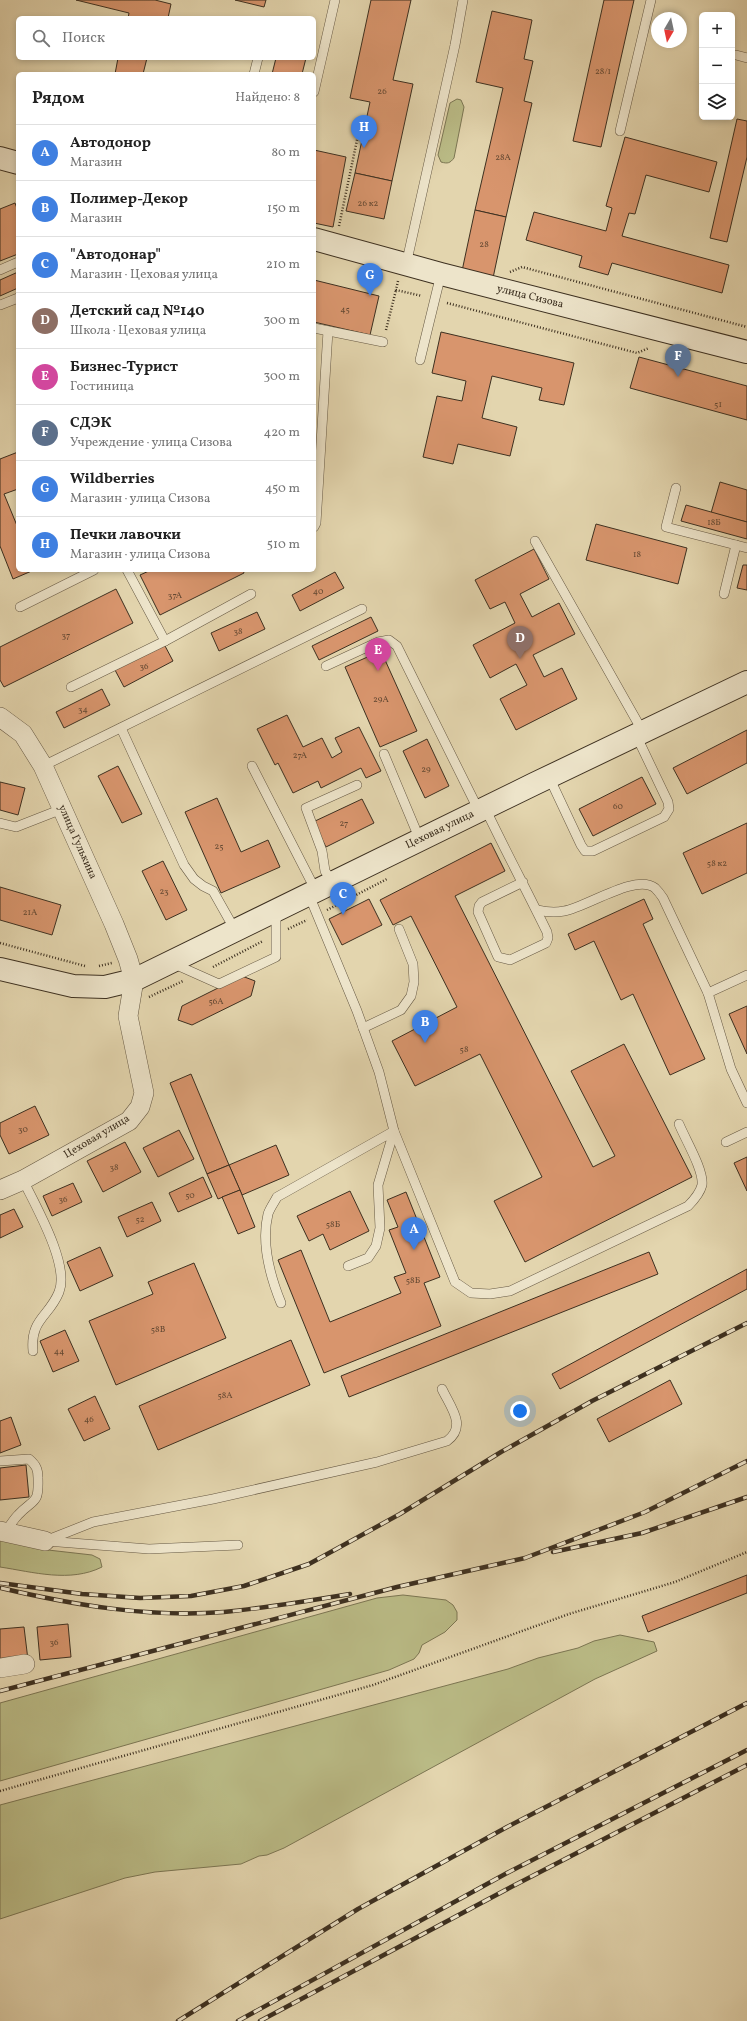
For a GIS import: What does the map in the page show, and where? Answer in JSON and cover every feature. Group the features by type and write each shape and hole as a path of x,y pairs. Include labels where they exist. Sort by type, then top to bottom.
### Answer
{"main road":[{"path":"0,158 16,162"},
{"name":"улица Сизова","path":"316,240 402,270 441,274 747,352"},
{"name":"Цеховая улица","path":"0,969 73,986 105,987 134,980 747,682"}],"street":[{"name":"улица Гулькина","path":"0,717 23,734 43,766 114,924 128,959 134,980"},
{"name":"Цеховая улица","path":"0,1190 23,1180 129,1121 140,1107 144,1093 128,1016 134,980"},
{"path":"2,1532 45,1541"},
{"path":"0,1668 25,1664"}],"lane":[{"path":"316,83 335,0"},
{"path":"402,270 453,53 463,0"},
{"path":"620,131 651,0"},
{"path":"736,55 747,58"},
{"path":"254,72 258,60"},
{"path":"0,270 16,263"},
{"path":"420,360 441,274"},
{"path":"0,305 16,299"},
{"path":"316,328 383,342"},
{"path":"316,523 328,331"},
{"path":"676,488 666,527 747,548"},
{"path":"535,541 639,734 668,802 669,809 664,816 600,848 593,851 585,851 549,777"},
{"path":"724,594 736,545"},
{"path":"20,607 90,572"},
{"path":"128,572 165,641"},
{"path":"71,687 165,641 251,594"},
{"path":"43,766 362,610"},
{"path":"326,666 378,642 389,640 397,646 482,810 513,867 523,882 547,932 546,943 510,960 498,957 478,912 479,906 482,902 523,882"},
{"path":"122,728 184,865 194,879 213,891 235,930"},
{"path":"384,754 420,840"},
{"path":"252,766 319,890 363,1028 379,1072 394,1131 455,1282 471,1293 490,1294 510,1291 688,1206 702,1185 700,1172 679,1124"},
{"path":"319,890 326,871 322,851 306,808 356,785"},
{"path":"0,823 16,827 62,809"},
{"path":"536,910 548,912 564,911 627,886 646,885 655,888 664,898 708,993 731,1069 747,1103"},
{"path":"171,962 219,984 276,957 276,910"},
{"path":"363,1028 401,1010 411,996 414,982 413,964 399,929"},
{"path":"708,993 747,975"},
{"path":"348,1266 368,1258 376,1246 380,1228 378,1185 394,1131"},
{"path":"281,1303 272,1282 266,1235 268,1213 277,1197 394,1131"},
{"path":"726,1142 747,1132"},
{"path":"23,1180 58,1257 62,1278 60,1290 53,1305 35,1326 31,1338 32,1351"},
{"path":"45,1541 93,1522 213,1499 377,1462 447,1441 455,1435 458,1425 442,1389"},
{"path":"0,1461 29,1459 36,1464 39,1494 32,1504 18,1515 2,1532"},
{"path":"45,1541 149,1548 238,1545"}],"path":[{"path":"339,227 361,121"},
{"path":"383,342 402,270"},
{"path":"396,290 637,354 647,348 655,349"},
{"path":"0,1791 373,1685 569,1614 675,1582 747,1552"}],"green space":[{"path":"457,99 461,100 464,107 454,158 449,163 443,163 438,155 450,103"},
{"path":"0,1539 48,1550 92,1555 100,1559 102,1567 90,1572 51,1575 0,1567"},
{"path":"403,1595 446,1600 453,1605 457,1612 457,1620 445,1632 422,1645 419,1653 414,1659 389,1670 0,1781 0,1703 377,1598"},
{"path":"620,1635 654,1642 657,1651 595,1679 284,1848 267,1855 259,1856 241,1864 155,1872 125,1878 0,1919 0,1805 508,1669 538,1658 578,1648 594,1641"}],"building":[{"path":"76,0 155,0 171,4 168,16 128,16 129,13"},
{"path":"235,0 266,0 264,7"},
{"path":"371,0 411,0 393,80 413,84 392,181 355,173 370,102 350,98"},
{"path":"604,0 634,0 601,147 573,141"},
{"path":"492,11 532,20 524,59 533,61 524,101 532,103 506,217 475,210 503,88 476,82"},
{"path":"118,60 146,60 144,72 115,72"},
{"path":"276,60 306,60 302,72 272,72"},
{"path":"737,119 747,121 747,157 727,242 710,238"},
{"path":"625,137 717,162 709,192 646,175 635,214 629,213 622,236 729,265 722,293 612,263 608,275 579,267 582,256 526,240 534,212 606,231 612,208 606,206"},
{"path":"316,150 346,157 333,227 316,223"},
{"path":"355,173 392,181 384,219 346,211"},
{"path":"15,203 16,206 16,255 0,261 0,209"},
{"path":"475,210 506,217 493,278 462,271"},
{"path":"16,273 16,289 0,296 0,280"},
{"path":"316,280 379,296 370,335 316,322"},
{"path":"441,332 574,363 564,405 539,400 542,388 492,376 482,418 517,427 510,456 458,444 453,464 423,457 437,396 462,401 466,381 432,373"},
{"path":"639,357 747,386 747,420 630,388"},
{"path":"16,453 16,490 4,494 16,523 16,572 29,572 13,579 0,546 0,459"},
{"path":"720,482 747,490 747,522 711,513"},
{"path":"686,505 747,522 747,539 681,521"},
{"path":"596,524 687,548 678,584 586,560"},
{"path":"534,549 549,579 520,594 532,617 559,603 575,634 533,655 544,677 562,668 577,699 516,730 500,699 527,685 516,664 490,678 473,645 515,623 505,602 490,609 475,580"},
{"path":"743,565 747,565 747,590 737,588"},
{"path":"147,572 244,573 160,615 140,575"},
{"path":"335,572 344,588 300,611 292,595"},
{"path":"116,589 133,623 4,687 0,680 0,647"},
{"path":"257,612 265,629 219,651 211,633"},
{"path":"371,617 378,631 319,660 312,646"},
{"path":"164,644 173,661 124,687 115,670"},
{"path":"381,651 417,731 380,747 345,667"},
{"path":"102,689 110,705 64,728 56,712"},
{"path":"287,715 303,747 322,738 332,758 342,752 335,738 359,727 381,771 366,778 361,768 321,788 318,781 293,793 278,763 275,765 257,729"},
{"path":"747,730 747,763 687,794 673,768"},
{"path":"427,739 449,786 425,798 403,751"},
{"path":"118,766 142,814 122,823 98,776"},
{"path":"642,777 656,804 593,836 579,809"},
{"path":"0,782 25,788 18,815 0,810"},
{"path":"217,798 241,852 268,840 280,867 221,893 185,812"},
{"path":"362,799 374,823 326,847 313,822"},
{"path":"747,823 747,873 702,894 683,853"},
{"path":"491,843 505,871 455,896 593,1167 615,1156 571,1071 624,1044 692,1177 525,1262 494,1201 542,1177 480,1054 415,1086 392,1041 457,1007 411,916 393,925 380,900"},
{"path":"163,861 187,910 166,920 142,871"},
{"path":"0,887 61,905 52,935 0,920"},
{"path":"369,899 382,925 342,945 329,919"},
{"path":"644,899 653,919 643,924 705,1059 670,1075 633,994 621,1000 594,941 575,950 568,934"},
{"path":"242,976 255,981 251,996 192,1025 178,1020 182,1006"},
{"path":"747,1006 747,1054 729,1014"},
{"path":"191,1074 229,1165 207,1174 170,1083"},
{"path":"35,1106 49,1135 9,1154 0,1135 0,1123"},
{"path":"179,1130 194,1159 158,1177 143,1148"},
{"path":"125,1142 141,1172 103,1192 87,1161"},
{"path":"276,1145 289,1175 242,1195 229,1165"},
{"path":"747,1157 747,1191 734,1163"},
{"path":"229,1165 240,1190 218,1199 207,1174"},
{"path":"203,1177 212,1197 178,1212 169,1193"},
{"path":"73,1183 82,1202 52,1216 43,1196"},
{"path":"240,1190 255,1227 238,1234 222,1197"},
{"path":"350,1191 369,1231 330,1250 323,1234 309,1241 297,1216"},
{"path":"406,1192 440,1277 424,1283 441,1326 324,1373 278,1260 301,1250 330,1322 401,1293 394,1277 406,1273 389,1230 398,1227 387,1200"},
{"path":"152,1202 161,1221 127,1237 118,1217"},
{"path":"14,1209 23,1227 0,1238 0,1215"},
{"path":"100,1247 113,1276 80,1291 67,1262"},
{"path":"649,1252 658,1274 349,1397 341,1376"},
{"path":"194,1263 226,1338 116,1385 89,1321 153,1294 148,1282"},
{"path":"747,1269 747,1289 560,1389 552,1374"},
{"path":"65,1330 79,1361 53,1372 40,1341"},
{"path":"291,1340 310,1385 158,1450 139,1406"},
{"path":"670,1380 682,1404 609,1442 597,1419"},
{"path":"95,1396 110,1429 84,1441 68,1409"},
{"path":"11,1417 21,1445 0,1453 0,1421"},
{"path":"26,1465 29,1497 0,1500 0,1468"},
{"path":"747,1575 747,1593 648,1632 642,1616"},
{"path":"68,1624 71,1657 40,1660 37,1627"},
{"path":"24,1627 28,1660 0,1663 0,1629"}],"railway":[{"path":"0,1583 82,1594 140,1598 191,1596 244,1586 309,1564 400,1514 501,1452 592,1401 747,1323"},
{"path":"0,1691 397,1587 525,1558 645,1512 747,1461"},
{"path":"553,1552 642,1533 747,1497"},
{"path":"1,1588 84,1605 140,1612 168,1613 224,1612 350,1594"},
{"path":"178,2021 358,1909 507,1827 747,1703"},
{"path":"238,2021 507,1873 747,1750"},
{"path":"260,2021 513,1886 747,1765"}],"place":[{"name":"Печки лавочки","path":"364,148"},
{"name":"Wildberries","path":"370,296"},
{"name":"СДЭК","path":"678,377"},
{"name":"Детский сад №140","path":"520,659"},
{"name":"Бизнес-Турист","path":"378,671"},
{"name":"\"Автодонар\"","path":"343,915"},
{"name":"Полимер-Декор","path":"425,1043"},
{"name":"Автодонор","path":"414,1250"}]}
